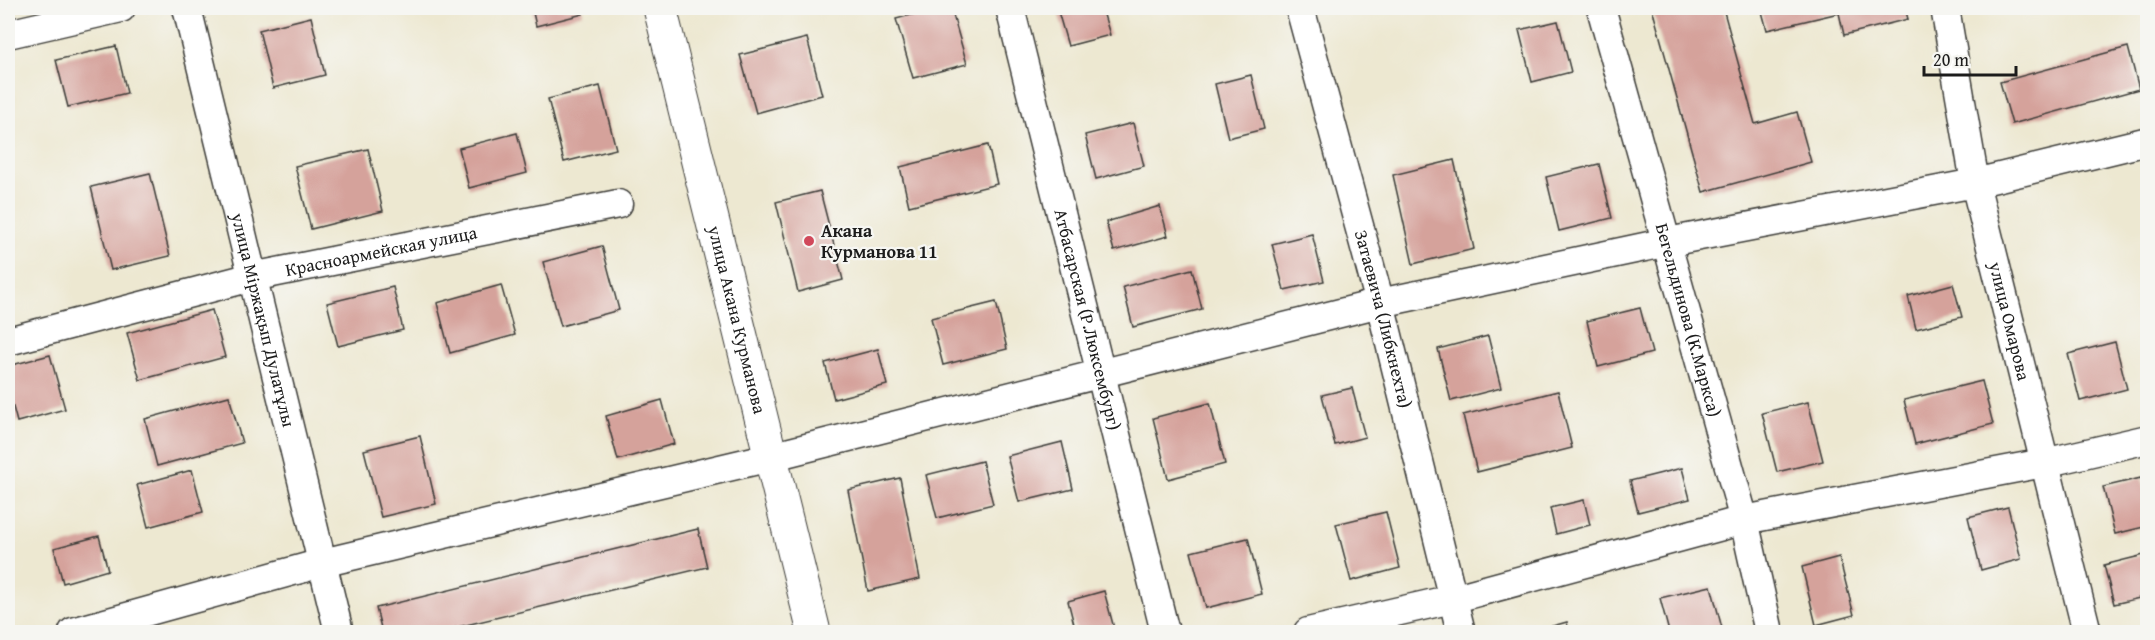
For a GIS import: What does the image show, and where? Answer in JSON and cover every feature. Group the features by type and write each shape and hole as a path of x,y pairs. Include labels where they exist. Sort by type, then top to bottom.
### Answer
{"main road":[{"name":"улица Акана Курманова","path":"660,8 814,633"}],"street":[{"path":"8,34 121,8"},
{"name":"улица Міржақып Дулатұлы","path":"187,8 339,633"},
{"name":"Атбасарская (Р.Люксембург)","path":"1010,8 1165,633"},
{"name":"Затаевича (Либкнехта)","path":"1300,8 1380,303 1461,633"},
{"name":"Бегельдинова (К.Маркса)","path":"1602,8 1744,520 1769,633"},
{"name":"улица Омарова","path":"1945,8 1975,183 2087,633"},
{"path":"73,633 322,563 770,457 1380,303 1668,242 1975,183 2148,141"},
{"name":"Красноармейская улица","path":"8,341 252,277 618,204"},
{"path":"1308,633 1452,599 1744,520 2044,463 2148,439"}],"building":[{"path":"532,8 582,8 583,14 536,26"},
{"path":"937,8 951,8 967,64 913,78 896,19"},
{"path":"1057,8 1102,8 1110,35 1068,46"},
{"path":"1652,8 1723,8 1755,124 1797,112 1811,162 1703,192"},
{"path":"1761,8 1905,8 1908,19 1844,35 1839,13 1767,30"},
{"path":"311,17 325,75 273,88 259,30"},
{"path":"1558,21 1571,72 1532,82 1519,30"},
{"path":"807,38 822,95 756,113 740,55"},
{"path":"116,46 127,93 68,107 56,60"},
{"path":"2128,47 2139,89 2012,124 2000,82"},
{"path":"1251,75 1264,129 1228,138 1215,84"},
{"path":"600,86 616,149 564,162 548,99"},
{"path":"1133,123 1144,166 1096,179 1085,135"},
{"path":"517,133 527,173 469,188 459,148"},
{"path":"988,145 997,184 909,206 900,167"},
{"path":"368,149 383,211 311,229 295,166"},
{"path":"1454,160 1474,249 1413,264 1393,175"},
{"path":"1599,164 1612,218 1559,231 1546,177"},
{"path":"150,173 170,256 111,270 91,187"},
{"name":"Акана Курманова 11","path":"820,191 843,280 798,292 776,202"},
{"path":"1160,206 1168,236 1114,251 1106,222"},
{"path":"1312,234 1324,281 1284,290 1272,244"},
{"path":"602,246 619,310 561,326 543,262"},
{"path":"1192,269 1202,309 1133,327 1123,287"},
{"path":"1953,284 1962,317 1916,329 1908,296"},
{"path":"501,285 515,335 450,353 437,303"},
{"path":"393,287 403,330 338,346 327,303"},
{"path":"996,302 1007,349 943,365 931,318"},
{"path":"1640,308 1652,353 1598,367 1587,321"},
{"path":"212,310 225,357 140,380 127,333"},
{"path":"1488,336 1501,388 1451,401 1438,349"},
{"path":"2115,342 2127,389 2080,401 2068,354"},
{"path":"878,349 887,385 834,399 825,363"},
{"path":"50,355 65,409 17,422 8,388 8,366"},
{"path":"1982,381 1993,424 1915,444 1904,400"},
{"path":"1352,388 1365,437 1335,445 1322,395"},
{"path":"1558,391 1572,448 1477,472 1463,415"},
{"path":"229,396 242,443 157,466 145,419"},
{"path":"662,400 674,444 618,460 606,416"},
{"path":"1808,402 1823,461 1777,472 1762,413"},
{"path":"1210,403 1225,464 1168,479 1153,418"},
{"path":"420,436 436,504 381,517 364,450"},
{"path":"1062,442 1073,489 1019,502 1007,456"},
{"path":"982,461 993,504 937,518 926,475"},
{"path":"1682,468 1690,499 1638,512 1630,481"},
{"path":"192,470 203,512 148,527 137,485"},
{"path":"900,478 920,579 868,591 848,490"},
{"path":"2141,478 2148,504 2148,526 2115,534 2103,487"},
{"path":"1584,500 1590,525 1556,534 1550,508"},
{"path":"2008,507 2021,559 1981,570 1968,517"},
{"path":"1386,512 1400,568 1351,581 1336,524"},
{"path":"698,529 707,567 437,632 382,632 376,608"},
{"path":"99,536 108,570 63,583 54,548"},
{"path":"1248,538 1262,594 1206,608 1191,552"},
{"path":"2148,554 2148,596 2114,604 2104,565"},
{"path":"1839,557 1854,615 1816,625 1802,567"},
{"path":"1711,586 1723,632 1669,632 1660,598"},
{"path":"1104,591 1115,632 1076,632 1068,601"},
{"path":"1567,622 1569,632 1531,632"},
{"path":"959,625 960,632 929,631"}],"place":[{"name":"Акана Курманова 11","path":"809,241"}]}
